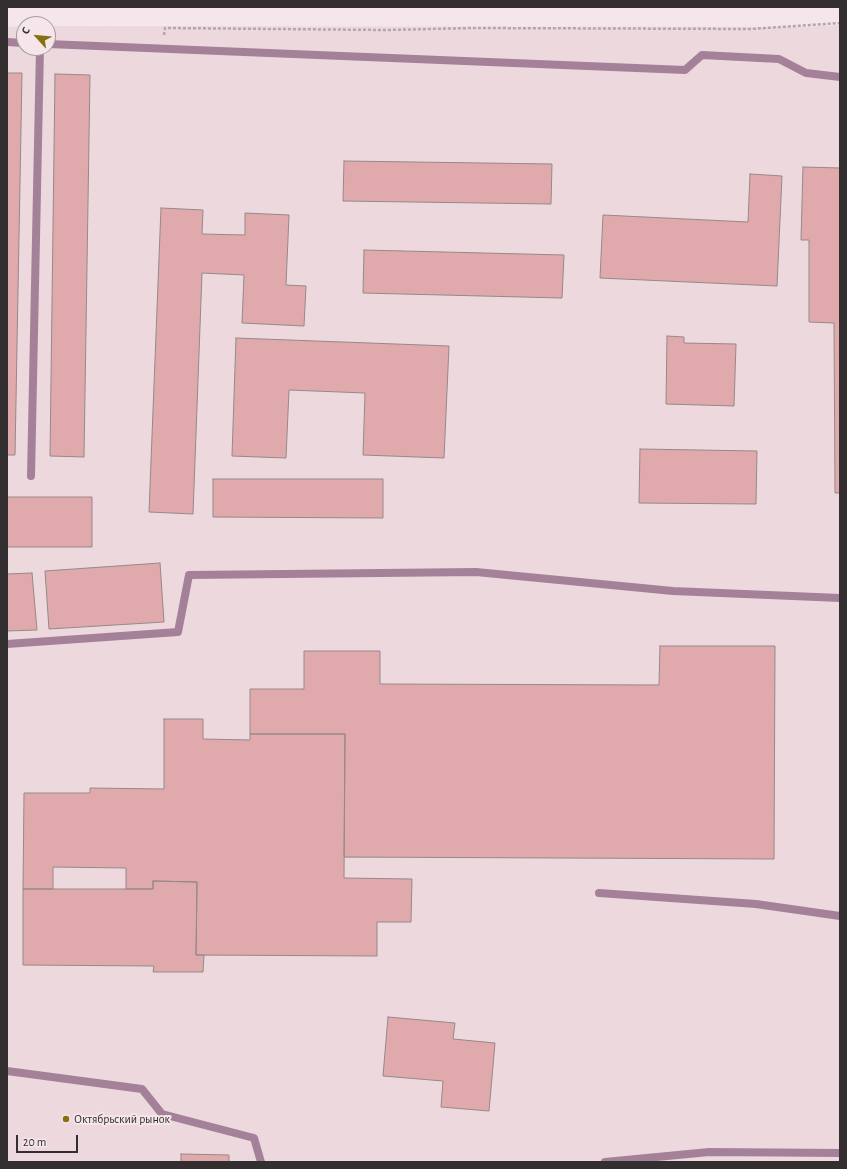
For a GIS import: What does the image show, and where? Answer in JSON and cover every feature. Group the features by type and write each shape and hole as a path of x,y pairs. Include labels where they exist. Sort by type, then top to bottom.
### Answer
{"lane":[{"path":"56,44 686,70 702,55 779,59 806,73 840,77"},
{"path":"31,476 40,56"},
{"path":"7,644 178,632 189,575 476,572 673,591 840,598"},
{"path":"599,893 756,904 840,916"},
{"path":"7,1071 142,1089 162,1114 254,1138 261,1162"},
{"path":"605,1162 709,1152 840,1153"}],"path":[{"path":"163,49 165,28 386,30 473,28 751,29 840,23"}],"shaded area":[{"path":"840,25 840,1162 7,1162 7,27 16,26 16,56 56,56 56,26 805,27"}],"building":[{"path":"7,73 22,73 15,455 7,455"},
{"path":"55,74 90,75 84,457 50,456"},
{"path":"344,161 552,164 551,204 343,201"},
{"path":"803,167 840,168 840,493 835,493 834,323 809,322 809,240 801,240"},
{"path":"750,174 782,176 777,286 600,278 603,215 748,222"},
{"path":"161,208 203,210 202,234 245,235 245,213 289,215 286,285 306,286 304,326 242,323 244,275 202,273 193,514 149,512"},
{"path":"364,250 564,255 562,298 363,293"},
{"path":"667,336 684,337 684,343 736,344 734,406 666,404"},
{"path":"236,338 449,346 444,458 363,455 365,393 289,390 286,458 232,456"},
{"path":"640,449 757,451 756,504 639,503"},
{"path":"213,479 383,479 383,518 213,517"},
{"path":"7,497 92,497 92,547 7,547"},
{"path":"160,563 164,622 49,629 45,571"},
{"path":"32,573 37,630 7,631 7,574"},
{"path":"660,646 775,646 774,859 344,857 345,734 250,734 250,689 304,689 304,651 380,651 380,684 659,685"},
{"path":"164,719 203,719 203,739 250,740 250,734 345,734 344,878 412,879 411,922 377,922 377,956 196,955 197,882 153,881 153,889 126,889 126,868 53,867 53,889 23,889 24,793 90,793 90,788 164,789"},
{"path":"153,881 197,882 196,955 204,955 203,972 153,972 154,966 23,965 23,889 153,889"},
{"path":"388,1017 455,1023 453,1039 495,1043 489,1111 441,1107 443,1081 383,1076"},
{"path":"181,1154 229,1155 229,1162 181,1162"}],"place":[{"name":"Октябрьский рынок","path":"66,1119"}]}
